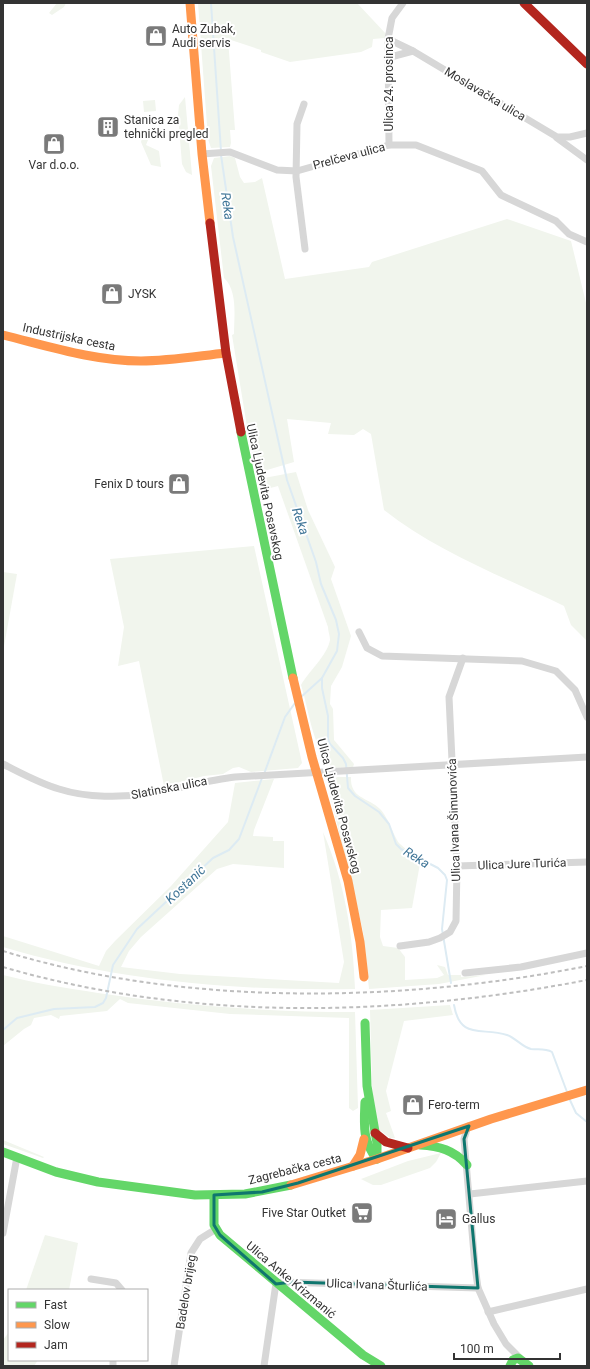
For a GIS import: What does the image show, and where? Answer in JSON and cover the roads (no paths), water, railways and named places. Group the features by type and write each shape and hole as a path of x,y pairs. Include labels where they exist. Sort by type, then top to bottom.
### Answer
{"main road":[{"name":"Ulica Ljudevita Posavskog","path":"190,3 207,153 226,353 249,478 297,690 317,772 348,882 358,929 364,977"},
{"path":"524,3 587,64"},
{"name":"Industrijska cesta","path":"3,335 87,355 112,359 141,361 226,353"},
{"path":"353,1166 360,1155 364,1135 367,1086 365,1023"},
{"path":"367,1086 378,1147 377,1159"},
{"name":"Zagrebačka cesta","path":"3,1152 56,1172 98,1182 181,1193 214,1195 268,1190 377,1159 468,1126 587,1090"},
{"path":"375,1133 386,1142 408,1148"},
{"path":"364,1135 369,1150 377,1159"},
{"path":"418,1144 448,1150 462,1159 467,1165"},
{"path":"214,1195 214,1222 216,1229"},
{"name":"Ulica Anke Krizmanić","path":"216,1229 225,1240 276,1284 363,1354 381,1366"},
{"path":"510,1364 515,1359 526,1364"}],"street":[{"name":"Ulica 24. prosinca","path":"389,145 388,39 392,18 403,3"},
{"name":"Moslavačka ulica","path":"388,39 413,51 557,137 587,160"},
{"path":"387,58 413,51"},
{"name":"Prelčeva ulica","path":"304,104 297,124 296,177 305,249"},
{"path":"557,137 570,137 587,133"},
{"name":"Prelčeva ulica","path":"207,153 230,152 277,170 297,171 389,145 416,145 482,171 501,196 556,221 569,234 587,243"},
{"path":"359,632 367,648 382,656 522,661 556,671 575,690 587,717"},
{"name":"Ulica Ivana Šimunovića","path":"400,946 429,942 443,936 450,932 456,921 457,866 451,765 449,697 463,658"},
{"name":"Slatinska ulica","path":"3,764 58,789 76,793 109,796 152,793 215,779 253,775 336,772 587,757"},
{"name":"Ulica Jure Turića","path":"457,866 587,862"},
{"path":"464,973 521,966 587,953"},
{"path":"468,1126 464,1139 478,1288 488,1312 506,1344 526,1364"},
{"path":"3,1230 17,1157"},
{"path":"470,1194 587,1181"},
{"name":"Badelov brijeg","path":"174,1366 191,1252 200,1240 216,1229"},
{"path":"91,1279 116,1283 121,1289"},
{"name":"Ulica Ivana Šturlića","path":"276,1284 292,1282 478,1288"},
{"path":"264,1366 276,1284"},
{"path":"488,1312 587,1289"},
{"path":"506,1344 510,1364"}],"waterway":[{"name":"Reka","path":"211,3 221,151"},
{"name":"Reka","path":"221,155 233,237 287,480 316,562 321,584 336,620 339,634 337,651 322,678 322,688 328,716 328,739 330,744 343,758 346,764 348,788 355,796 379,812 389,824 396,844 401,849 438,868 445,875 447,880 442,929 451,983"},
{"name":"Kostanić","path":"301,697 322,678"},
{"name":"Kostanić","path":"264,774 285,717 295,703"},
{"name":"Kostanić","path":"3,1030 17,1018 54,1009 95,1007 103,1003 106,998 113,965 137,929 213,858 229,850 239,839 262,778"},
{"name":"Reka","path":"454,1005 457,1016 461,1023 467,1028 507,1035 528,1048 552,1052 567,1092"},
{"name":"Reka","path":"569,1098 576,1113 587,1122"}],"railway":[{"path":"3,951 72,969 145,982 219,990 294,993 369,992 443,987 516,978 587,966"},
{"path":"3,967 74,985 147,997 220,1005 294,1008 368,1007 441,1001 515,992 587,980"}],"place":[{"name":"Auto Zubak, Audi servis","path":"156,36"},
{"name":"Stanica za tehnički pregled","path":"108,127"},
{"name":"Var d.o.o.","path":"54,144"},
{"name":"JYSK","path":"112,294"},
{"name":"Fenix D tours","path":"179,484"},
{"name":"Fero-term","path":"413,1105"},
{"name":"Five Star Outket","path":"362,1213"},
{"name":"Gallus","path":"446,1219"}]}
